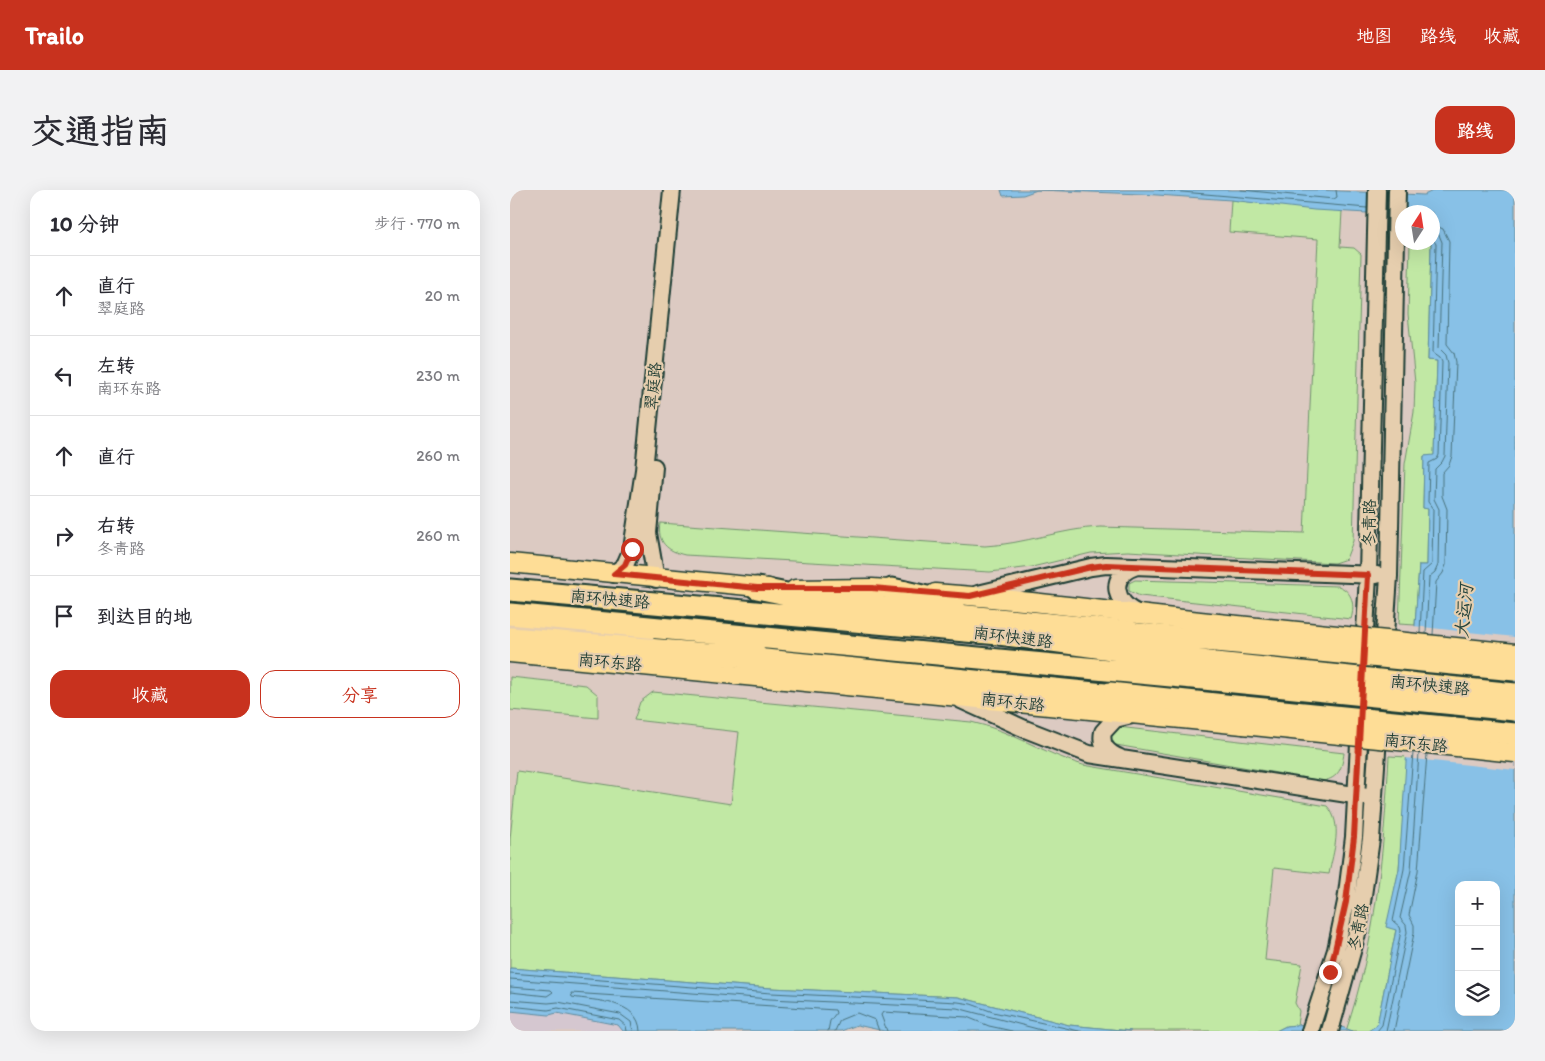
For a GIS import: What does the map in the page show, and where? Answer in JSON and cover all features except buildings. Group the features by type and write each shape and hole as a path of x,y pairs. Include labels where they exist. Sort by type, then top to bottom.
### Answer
{"highway":[{"path":"510,577 620,600"},
{"path":"532,582 1054,629"},
{"path":"757,588 826,602 1054,629"},
{"path":"892,589 1054,629"},
{"name":"南环快速路","path":"510,590 999,634 1215,671 1515,710"},
{"name":"南环快速路","path":"510,614 1130,670"},
{"path":"999,634 1135,623 1515,670"},
{"name":"南环快速路","path":"748,635 887,656 991,666 1215,671 1515,694"},
{"path":"510,638 746,658 1130,705 1244,716 1515,734"},
{"path":"746,658 887,656"},
{"path":"991,666 1130,705"}],"main road":[{"name":"翠庭路","path":"614,574 625,565 632,549 644,470 672,190"},
{"name":"翠庭路","path":"656,579 648,533 682,190"},
{"name":"冬青路","path":"1310,1031 1336,950 1346,902 1356,796 1368,575 1377,190"},
{"name":"冬青路","path":"1332,1025 1352,955 1363,906 1375,798 1389,576 1397,190"},
{"path":"510,563 757,588 892,589 970,596 1135,623"},
{"path":"1135,623 1118,593 1118,582 1124,573 1137,566"},
{"path":"970,596 1091,567 1137,566 1389,576"},
{"path":"1217,632 1515,653"},
{"name":"南环东路","path":"510,653 955,696 1130,705"},
{"path":"955,696 1059,744 1089,754 1375,798"},
{"path":"1127,760 1107,751 1102,736 1105,728 1130,705"},
{"name":"南环东路","path":"1244,716 1515,753"}],"street":[{"path":"510,625 820,656"}],"shaded area":[{"path":"510,1011 549,1015 557,1013 618,1025 623,1031 510,1031"}],"green space":[{"path":"1231,200 1342,211 1340,247 1354,248 1361,254 1353,541 1346,559 1334,563 1128,551 1091,553 1032,567 990,572 685,555 673,551 665,545 660,535 660,523 985,546 1100,527 1304,533 1318,239 1229,232"},
{"path":"1410,250 1431,250 1428,360 1437,361 1434,456 1424,456 1423,508 1428,508 1427,565 1419,565 1415,625 1399,624 1405,464 1414,412 1415,383 1408,314"},
{"path":"1135,580 1338,586 1350,595 1353,604 1352,614 1351,619 1140,596 1129,591 1129,583"},
{"path":"510,677 586,685 598,695 598,718 510,710"},
{"path":"653,692 971,722 1014,736 1055,755 1083,765 1327,806 1335,821 1336,830 1335,848 1329,874 1274,868 1265,960 1302,964 1295,1003 1299,1011 1297,1025 1286,1026 1276,1031 1131,1031 1069,1025 958,997 771,988 510,968 510,839 517,771 731,804 739,732 634,720 640,702"},
{"path":"1118,727 1344,753 1339,772 1328,780 1323,781 1116,745 1111,741 1112,730"},
{"path":"1389,756 1408,757 1399,869 1387,927 1396,929 1376,1031 1346,1031 1365,964 1377,895"}],"water":[{"path":"1001,190 1037,190 1023,195 1003,196"},
{"name":"大运河","path":"1037,190 1317,190 1424,195 1435,190 1515,190 1515,1031 1368,1031 1377,1025 1396,930 1386,927 1399,869 1419,565 1427,565 1428,509 1423,508 1424,456 1434,455 1437,361 1428,360 1431,250 1440,250 1440,205 1395,205 1395,215 1314,210 1231,200"},
{"path":"510,968 771,988 958,997 1069,1025 1131,1031 884,1031 857,1025 841,1031 623,1031 618,1025 557,1013 549,1015 510,1011"},
{"path":"1327,1022 1353,1031 1276,1031 1286,1026"}],"pier":[{"path":"1413,626 1515,637 1515,662 1411,651"},
{"path":"1406,734 1515,745 1515,770 1405,758"}],"route":[{"path":"632,549 625,565 614,574 757,588 803,590 872,588 970,596 1070,571 1106,565 1368,575 1354,837 1346,902 1330,972"}]}
